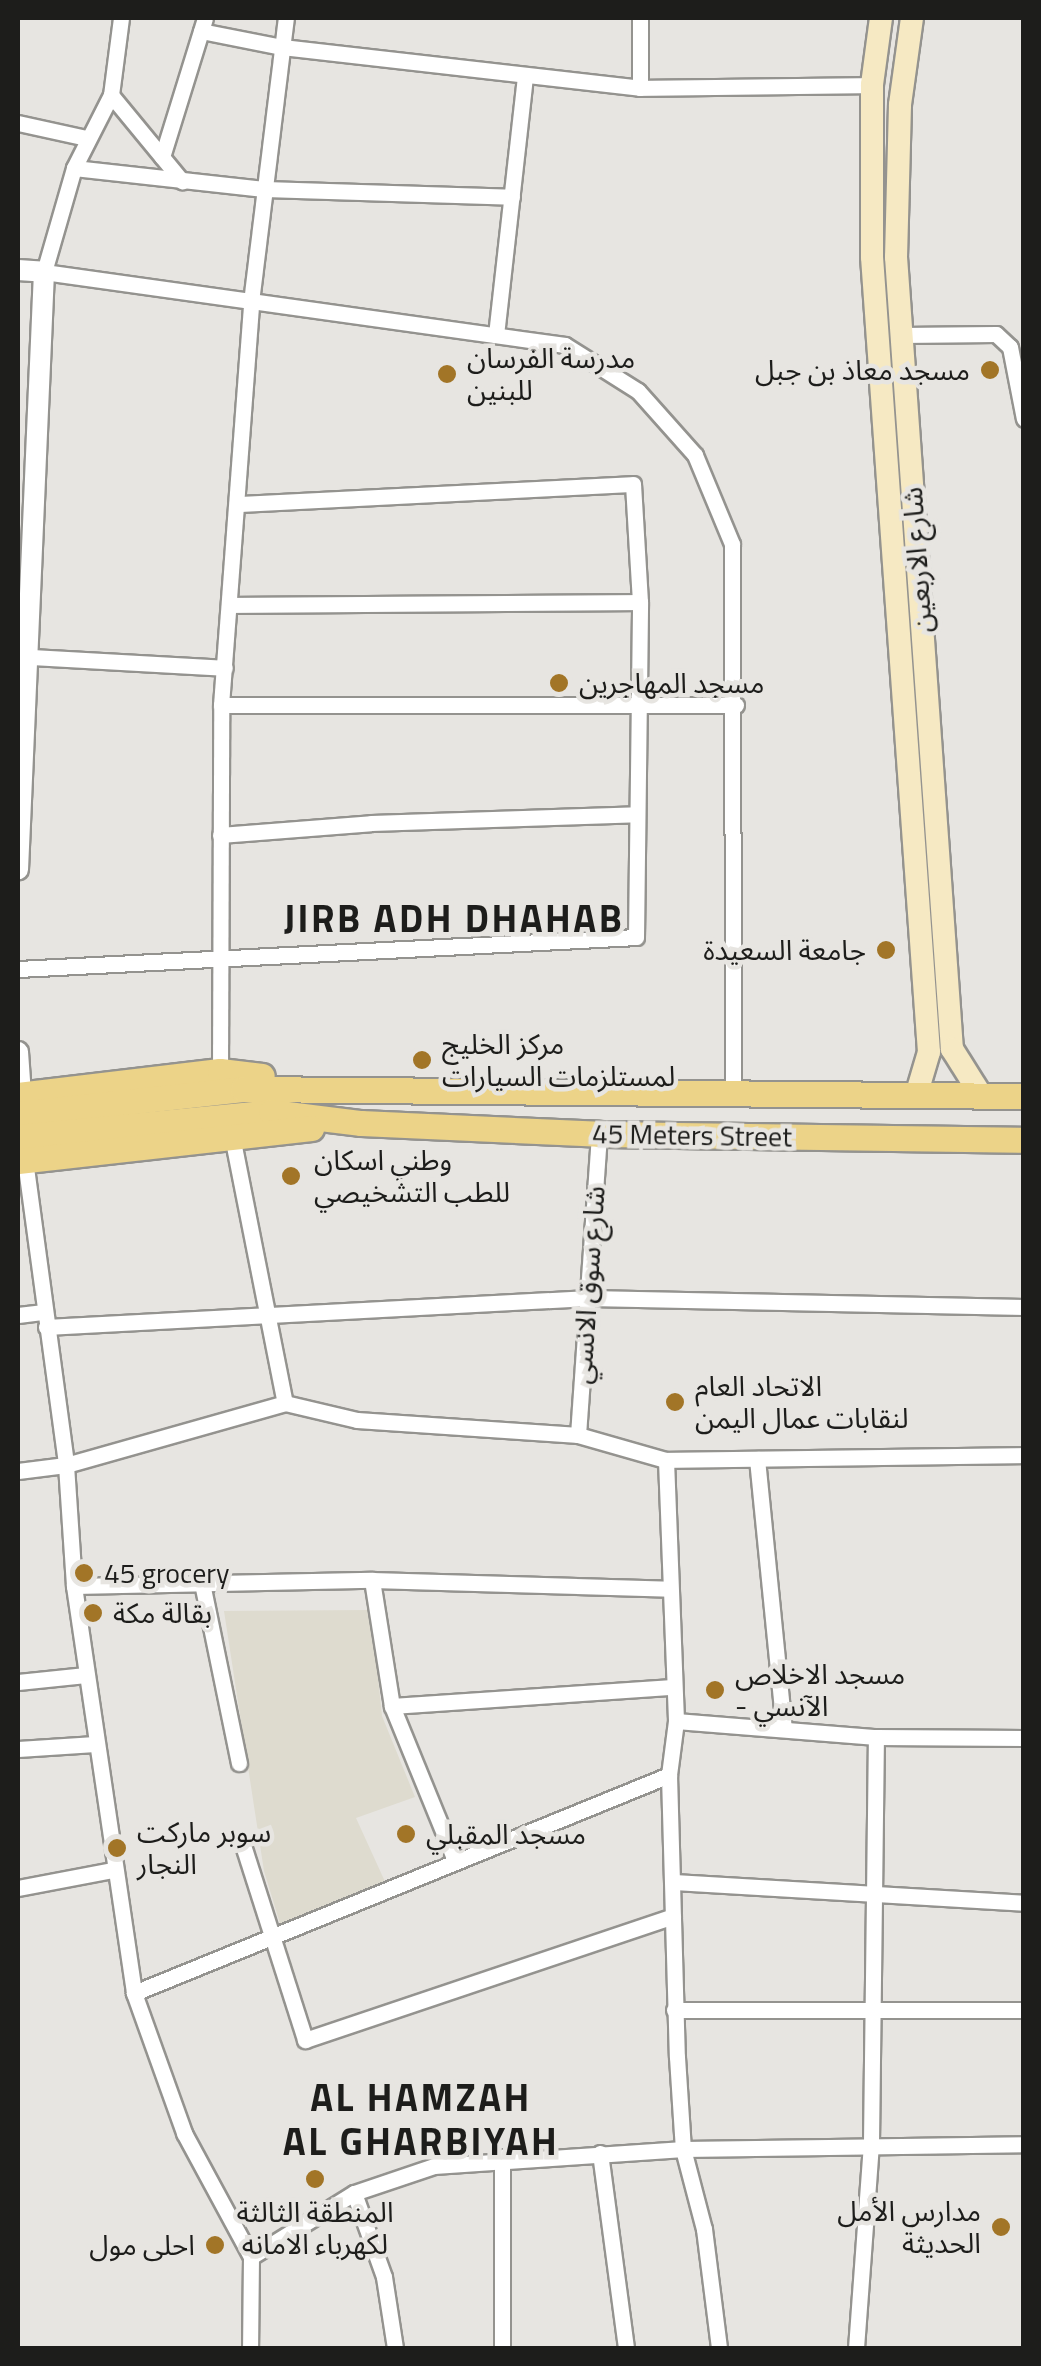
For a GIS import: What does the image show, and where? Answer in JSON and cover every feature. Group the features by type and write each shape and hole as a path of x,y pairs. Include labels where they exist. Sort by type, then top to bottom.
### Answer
{"main road":[{"name":"شارع الاربعين","path":"881,18 872,84 872,257 940,1051 981,1094"},
{"name":"شارع الاربعين","path":"912,18 900,105 896,257 940,1051 916,1096"},
{"name":"45 Meters Street","path":"19,1101 220,1071 362,1088"},
{"name":"45 Meters Street","path":"19,1101 362,1088 1024,1096"},
{"name":"45 Meters Street","path":"20,1152 271,1112 361,1124 598,1134 1024,1140"},
{"name":"45 Meters Street","path":"20,1152 361,1124"}],"street":[{"path":"18,869 44,272 74,168 111,94 121,18"},
{"path":"220,1071 217,963 221,706 251,302 286,18"},
{"path":"640,18 640,88"},
{"path":"162,157 203,24 282,47 640,88 872,84"},
{"path":"496,335 525,77"},
{"path":"111,94 182,181"},
{"path":"18,123 86,138"},
{"path":"74,168 264,189 512,198"},
{"path":"18,270 566,345 638,391 695,455 732,544 736,705 733,1095"},
{"path":"902,335 996,334 1010,348 1024,419"},
{"path":"18,969 217,963 636,937 640,602 633,484 238,504"},
{"path":"231,605 640,602"},
{"path":"30,657 225,668"},
{"path":"221,706 736,705"},
{"path":"220,835 372,822 637,814"},
{"path":"18,1052 19,1101"},
{"name":"شارع سوق الانسي","path":"578,1435 598,1134"},
{"path":"232,1136 264,1312 285,1402"},
{"path":"20,1152 66,1464 74,1586 112,1870 134,1993 184,2133 251,2257 250,2348"},
{"path":"18,1315 45,1319 588,1298 1024,1308"},
{"path":"18,1471 66,1464 285,1402 357,1420 578,1435 666,1460 1024,1455"},
{"path":"757,1459 784,1728"},
{"path":"666,1460 676,1721 669,1775 674,2010 683,2149 704,2228 718,2348"},
{"path":"74,1586 372,1580 670,1589"},
{"path":"372,1580 392,1706 456,1860"},
{"path":"202,1583 239,1763"},
{"path":"18,1682 86,1675"},
{"path":"392,1706 672,1687"},
{"path":"676,1721 876,1737 1024,1738"},
{"path":"856,2348 871,2142 869,2006 876,1737"},
{"path":"18,1749 95,1744"},
{"path":"134,1993 669,1775"},
{"path":"242,1842 267,1938 305,2040 673,1916"},
{"path":"18,1888 112,1870"},
{"path":"673,1882 1024,1903"},
{"path":"674,2010 869,2006 1024,2010"},
{"path":"251,2257 354,2192 434,2166 502,2157 683,2149 871,2142 1024,2144"},
{"path":"600,2153 626,2348"},
{"path":"502,2157 502,2348"},
{"path":"354,2192 384,2276 395,2348"}],"shaded area":[{"path":"371,1610 382,1716 415,1797 356,1818 387,1886 282,1930 264,1871 224,1611"}],"place":[{"name":"مسجد معاذ بن جبل","path":"990,370"},
{"name":"مدرسة الفرسان للبنين","path":"447,374"},
{"name":"مسجد المهاجرين","path":"559,683"},
{"name":"جامعة السعيدة","path":"886,950"},
{"name":"مركز الخليج لمستلزمات السيارات","path":"422,1060"},
{"name":"وطني اسكان للطب التشخيصي","path":"291,1176"},
{"name":"الاتحاد العام لنقابات عمال اليمن","path":"675,1402"},
{"name":"45 grocery","path":"84,1573"},
{"name":"بقالة مكة","path":"93,1613"},
{"name":"مسجد الاخلاص - الآنسي","path":"715,1690"},
{"name":"مسجد المقبلي","path":"406,1834"},
{"name":"سوبر ماركت النجار","path":"117,1848"},
{"name":"المنطقة الثالثة لكهرباء الامانه","path":"315,2179"},
{"name":"مدارس الأمل الحديثة","path":"1001,2227"},
{"name":"احلى مول","path":"215,2245"}],"district":[{"name":"JIRB ADH DHAHAB","path":"454,919"},
{"name":"AL HAMZAH AL GHARBIYAH","path":"421,2120"}]}
